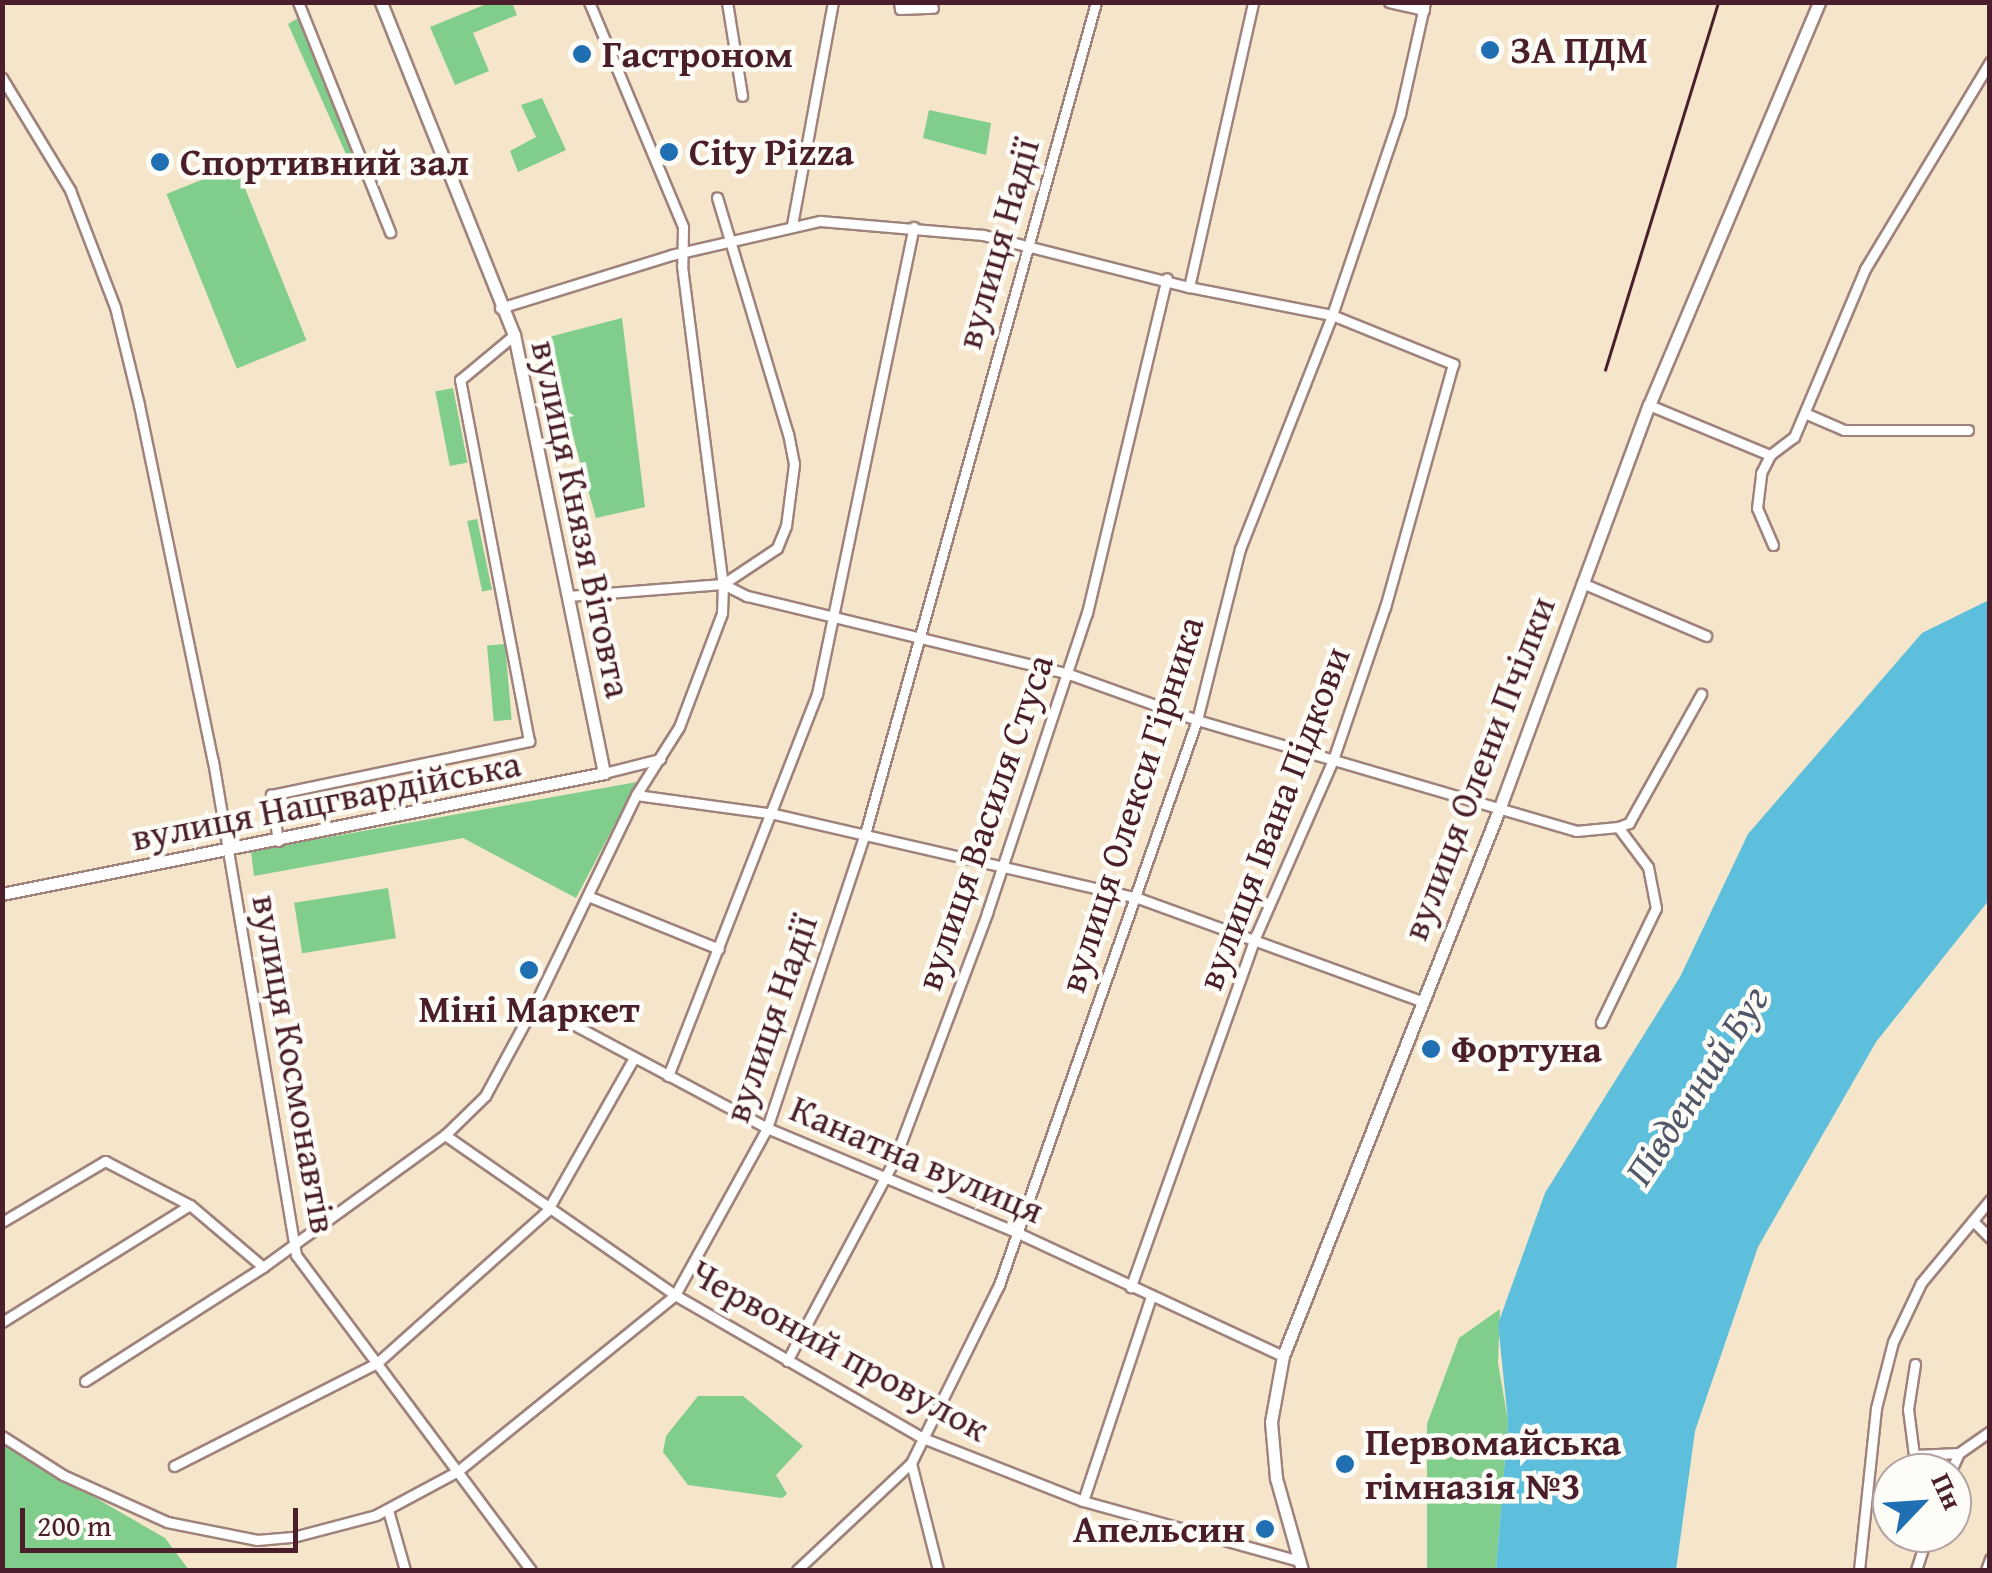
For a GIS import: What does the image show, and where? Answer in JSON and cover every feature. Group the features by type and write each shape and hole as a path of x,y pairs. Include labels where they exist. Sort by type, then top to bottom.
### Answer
{"street":[{"path":"298,2 390,232"},
{"name":"вулиця Князя Вітовта","path":"381,2 514,335 604,773"},
{"path":"85,1382 295,1245 445,1135 485,1096 535,1004 636,795 660,760 713,639 723,584 678,208 589,2"},
{"path":"727,2 742,96"},
{"path":"792,225 833,2"},
{"path":"900,2 900,9 933,8"},
{"name":"вулиця Надії","path":"2,1436 63,1475 203,1533 293,1536 388,1510 458,1470 675,1295 767,1128 865,834 1096,2"},
{"path":"1189,288 1253,2"},
{"path":"1389,2 1425,6"},
{"name":"вулиця Олени Пчілки","path":"1301,1566 1276,1478 1271,1422 1283,1356 1419,1000 1500,807 1649,405 1819,2"},
{"name":"вулиця Олекси Гірника","path":"796,1570 911,1463 1000,1285 1197,720 1240,549 1332,315 1400,114 1425,6"},
{"path":"1773,545 1756,502 1770,455 1794,437 1807,414 1866,268 1990,62"},
{"name":"вулиця Космонавтів","path":"2,78 70,190 115,307 185,617 295,1245 531,1570"},
{"path":"717,198 794,464 777,548 723,584"},
{"path":"500,308 682,252 732,244 792,225 914,227 1028,247 1167,278 1189,288 1332,315"},
{"path":"668,1076 774,814 817,694 914,227"},
{"name":"вулиця Василя Стуса","path":"788,1361 885,1179 1001,870 1068,674 1167,278"},
{"name":"вулиця Івана Підкови","path":"1131,1287 1255,945 1333,760 1385,607 1453,364 1332,315"},
{"path":"278,840 272,795 529,742 460,380 514,335"},
{"path":"1649,405 1770,455"},
{"path":"1807,414 1844,430 1968,430"},
{"path":"568,596 723,584 834,618 1068,674 1197,720 1576,831 1618,827 1629,822 1700,694"},
{"path":"1582,584 1706,636"},
{"name":"вулиця Нацгвардійська","path":"2,894 225,852 660,760"},
{"path":"636,795 774,814 1001,870 1138,898 1255,945 1419,1000"},
{"path":"1601,1022 1656,908 1648,867 1618,827"},
{"path":"588,896 719,949"},
{"name":"Канатна вулиця","path":"535,1004 767,1128 1018,1232 1283,1356"},
{"path":"174,1466 377,1362 546,1211 634,1058"},
{"name":"Червоний провулок","path":"445,1135 546,1211 675,1295 923,1438 1083,1500 1301,1566"},
{"path":"2,1222 88,1168 106,1161 122,1164 190,1204 263,1267"},
{"path":"1859,1570 1876,1408 1893,1342 1921,1283 1990,1200"},
{"path":"2,1322 190,1204"},
{"path":"1973,1221 1990,1238"},
{"path":"1083,1500 1151,1296"},
{"path":"1914,1453 1908,1409 1915,1364"},
{"path":"1959,1453 1990,1431"},
{"path":"911,1463 938,1570"},
{"path":"388,1510 405,1570"},
{"path":"1986,1570 1990,1559"}],"green space":[{"path":"489,3 512,3 517,15 473,33 489,71 455,85 430,27"},
{"path":"300,17 360,158 350,163 288,24"},
{"path":"542,98 566,150 518,172 510,151 536,137 521,105"},
{"path":"929,110 991,123 986,155 923,138"},
{"path":"236,166 306,340 237,368 166,194"},
{"path":"622,318 645,507 596,518 545,338"},
{"path":"453,388 468,463 450,466 435,391"},
{"path":"477,519 492,589 482,592 467,521"},
{"path":"505,644 512,720 494,721 487,646"},
{"path":"637,782 576,898 463,838 254,876 251,851"},
{"path":"388,888 396,938 302,953 294,903"},
{"path":"1500,1309 1498,1363 1508,1421 1496,1570 1427,1570 1427,1424 1459,1338"},
{"path":"698,1396 743,1396 803,1446 776,1475 787,1494 782,1498 688,1485 663,1452 666,1436"},
{"path":"2,1444 165,1538 189,1570 3,1570"}],"water":[{"name":"Південний Буг","path":"1989,600 1989,900 1876,1042 1758,1247 1695,1431 1676,1570 1496,1570 1508,1421 1498,1324 1545,1193 1680,977 1748,834 1922,633"}],"railway":[{"path":"1605,370 1718,2"}],"place":[{"name":"ЗА ПДМ","path":"1490,50"},
{"name":"Гастроном","path":"582,54"},
{"name":"City Pizza","path":"669,152"},
{"name":"Спортивний зал","path":"160,162"},
{"name":"Міні Маркет","path":"529,970"},
{"name":"Фортуна","path":"1431,1049"},
{"name":"Первомайська гімназія №3","path":"1345,1464"},
{"name":"Апельсин","path":"1265,1529"}]}
